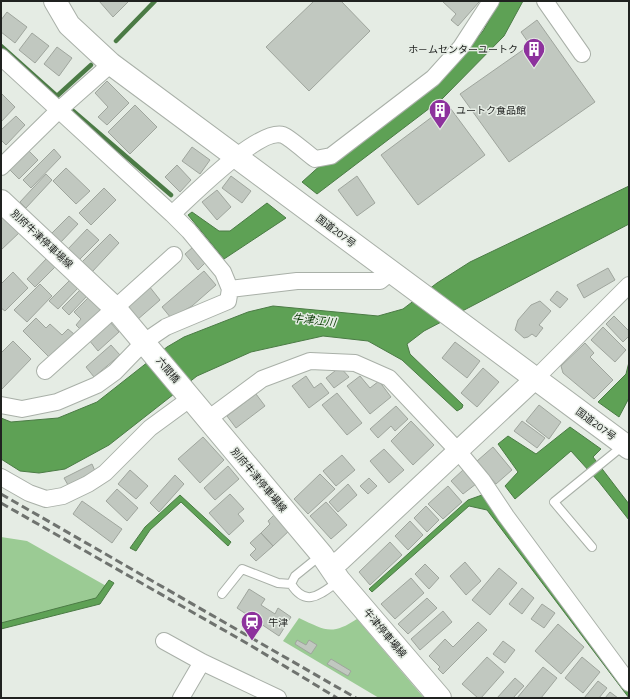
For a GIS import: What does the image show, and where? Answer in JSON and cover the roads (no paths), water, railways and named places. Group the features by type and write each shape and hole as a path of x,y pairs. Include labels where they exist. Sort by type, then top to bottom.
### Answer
{"main road":[{"name":"国道207号","path":"55,1 69,25 111,64 626,446"},
{"name":"別府牛津停車場線","path":"1,201 114,308 146,344"},
{"name":"六間橋","path":"146,344 189,396"},
{"name":"別府牛津停車場線","path":"189,396 331,567"},
{"name":"牛津停車場線","path":"331,567 440,698"}],"street":[{"path":"172,214 235,156 268,135 283,135 314,159 331,156 433,78 461,47 491,1"},
{"path":"545,1 582,54"},
{"path":"1,57 172,214 223,272 230,289 228,301 166,326 115,372 97,385 57,402 22,409 1,404"},
{"path":"1,167 60,110 111,64"},
{"path":"46,371 174,255"},
{"path":"230,289 297,281 380,281 396,276"},
{"path":"331,567 341,560 535,379 629,285"},
{"path":"208,419 262,379 310,361 355,363 389,378 458,451 482,480 506,516 628,680"},
{"path":"1,477 29,493 46,499 63,496 88,484 106,473 150,428 189,396"},
{"path":"164,641 202,662 278,698"},
{"path":"181,698 202,662"}],"lane":[{"path":"592,547 554,502 600,463 626,446"},
{"path":"291,584 296,592 306,598 314,598 331,567"},
{"path":"291,584 296,576 331,567"},
{"path":"222,594 242,569 278,583 291,584"}],"water":[{"path":"500,1 523,1 504,36 443,98 317,194 302,182 323,163 338,161 444,78 483,31"},
{"name":"牛津江川","path":"629,186 629,224 424,331 407,344 410,354 463,405 462,408 457,411 402,360 368,341 323,336 251,352 197,376 109,445 65,469 39,473 20,471 1,459 1,418 11,422 58,418 97,402 167,347 184,337 248,312 273,306 378,316 403,309 437,283 470,262"},
{"path":"267,203 286,218 224,259 188,215 192,212 219,231 230,231"},
{"path":"629,362 629,398 619,417 598,402 626,374"},
{"path":"570,427 601,449 593,457 629,504 629,520 599,482 571,451 515,499 505,486 518,472 498,444 508,436 536,454"},
{"path":"180,495 231,542 228,546 181,502 150,530 136,551 130,548 145,527"},
{"path":"482,495 629,691 629,698 487,510 469,506 372,592 369,589 468,500"},
{"path":"109,580 114,583 100,604 1,629 1,623 96,598"}],"waterway":[{"path":"116,41 155,1"},
{"path":"1,46 57,96 91,65"},
{"path":"72,110 171,195"}],"railway":[{"path":"1,494 356,698"},
{"path":"1,503 250,645 337,698"}],"place":[{"name":"ホ－ムセンターユートク","path":"534,68"},
{"name":"ユートク食品館","path":"440,130"},
{"name":"牛津","path":"252,642"}]}
